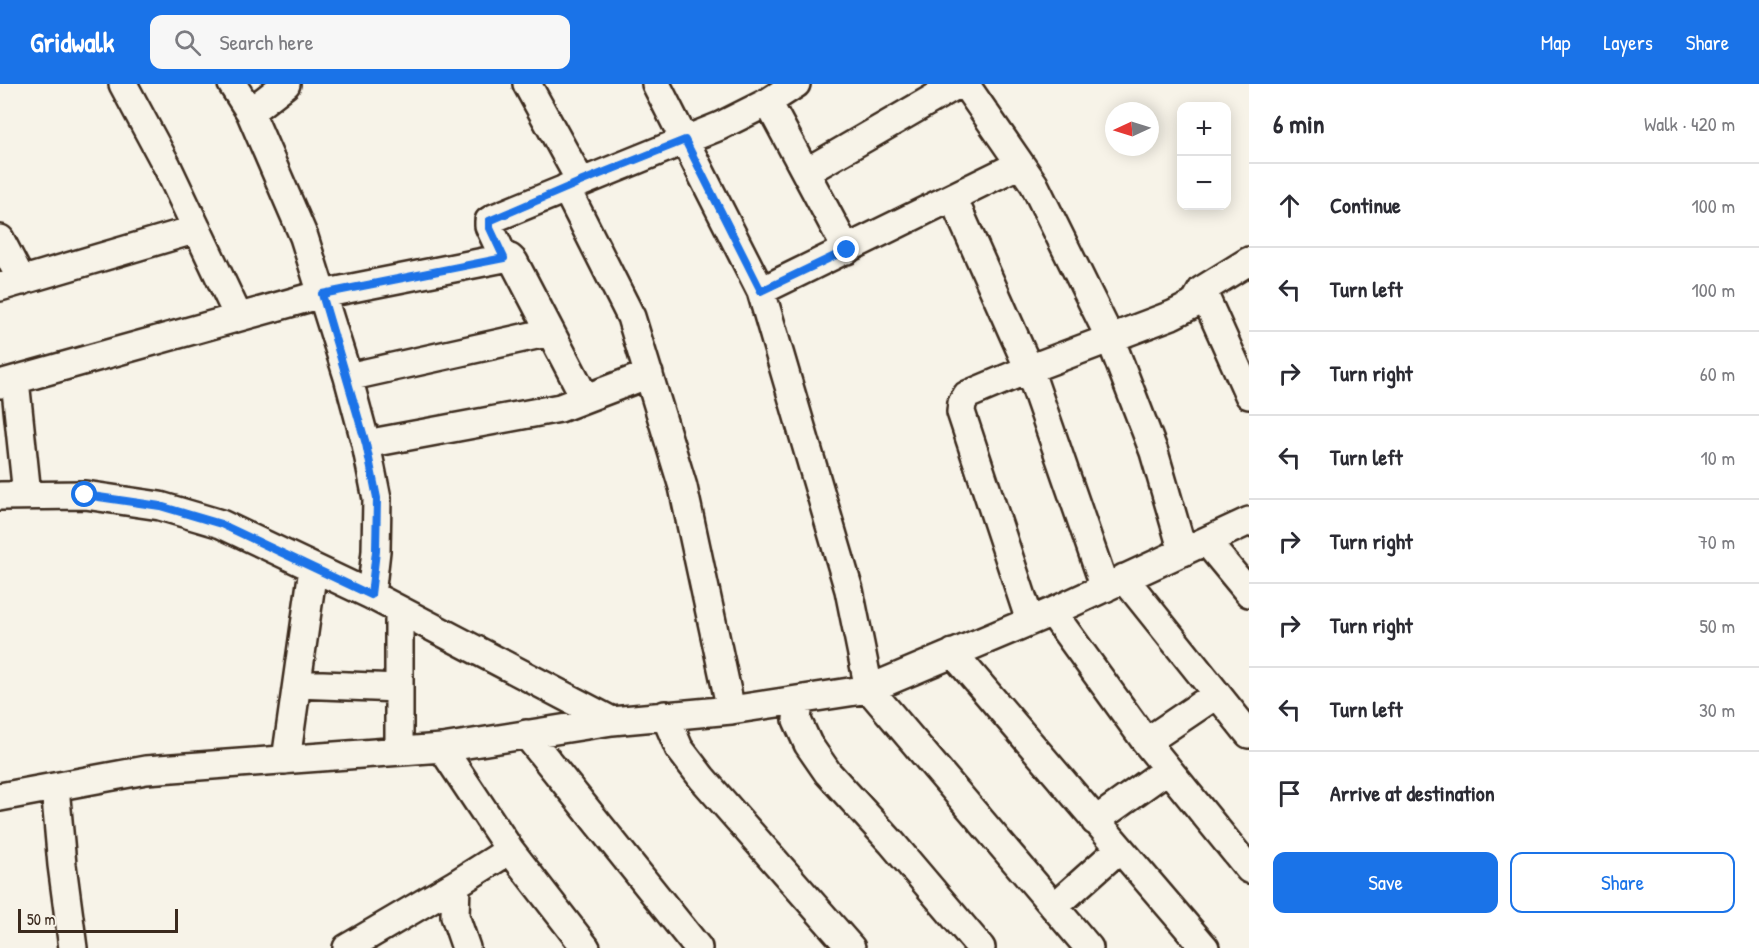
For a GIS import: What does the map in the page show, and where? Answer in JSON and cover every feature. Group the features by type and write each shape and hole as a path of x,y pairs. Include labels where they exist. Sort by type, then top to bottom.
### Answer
{"street":[{"path":"123,84 167,166 238,316"},
{"path":"232,84 250,112 304,237 348,377 366,444 377,498 376,551 371,595"},
{"path":"250,112 286,84"},
{"path":"527,84 631,317 683,486 731,710"},
{"path":"656,84 761,291 849,590 869,688 1089,948"},
{"path":"504,258 489,226 489,221 720,126 768,102 796,84"},
{"path":"806,172 958,84"},
{"path":"965,84 1034,184 1110,338 1194,547 1249,593"},
{"path":"768,102 847,250"},
{"path":"761,291 1020,164"},
{"path":"953,198 1029,369 1114,583 1217,694 1249,734"},
{"path":"0,238 11,284 197,230"},
{"path":"585,398 514,262 510,258 504,258 322,294 8,382 13,495 85,495 160,506 221,524 371,595 612,722"},
{"path":"1249,261 1202,290 1194,304 1172,315 967,395 962,403 961,412 1041,617 1249,869"},
{"path":"1202,290 1249,395"},
{"path":"348,377 550,333"},
{"path":"366,444 560,408 649,374"},
{"path":"0,797 146,770 442,748 665,715 731,710 799,701 869,688 1041,617 1249,521"},
{"path":"286,760 313,569"},
{"path":"399,610 399,751"},
{"path":"953,653 1205,948"},
{"path":"297,684 399,688"},
{"path":"1146,742 1217,694"},
{"path":"799,701 797,720 808,744 828,773 981,948"},
{"path":"665,715 679,747 702,778 851,948"},
{"path":"525,734 698,948"},
{"path":"442,748 510,850 586,948"},
{"path":"1095,821 1168,769"},
{"path":"55,787 73,948"},
{"path":"1054,907 1119,849"},
{"path":"347,948 510,850"},
{"path":"456,884 455,916 466,948"}],"route":[{"path":"85,495 160,506 221,524 371,595 376,551 377,498 366,444 348,377 322,294 504,258 489,226 489,221 685,140 761,291 847,250"}]}
